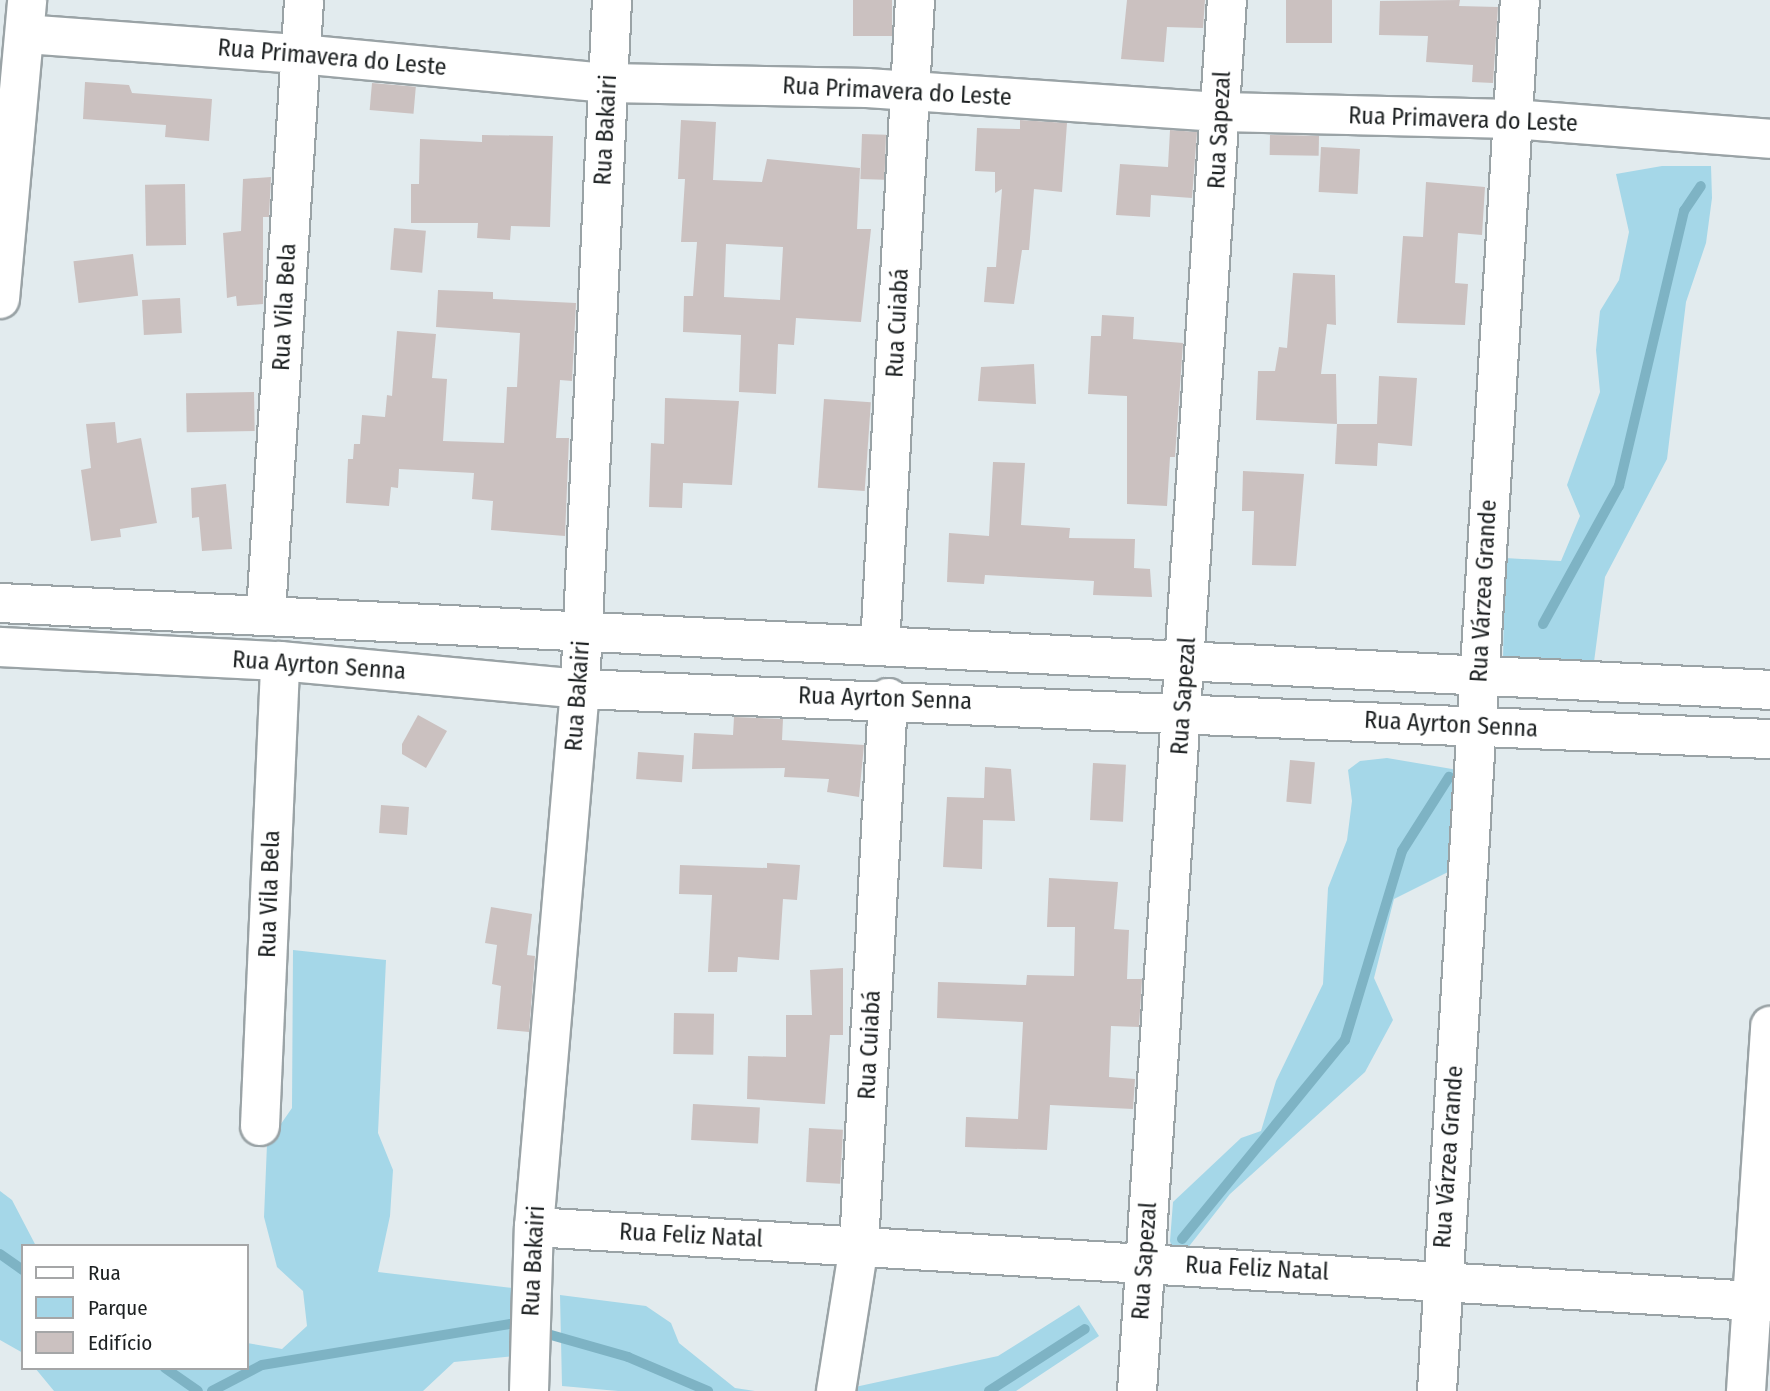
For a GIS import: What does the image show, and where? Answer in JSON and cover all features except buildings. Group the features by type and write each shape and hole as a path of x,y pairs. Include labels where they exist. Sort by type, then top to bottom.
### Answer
{"street":[{"name":"Rua Vila Bela","path":"266,613 304,0"},
{"name":"Rua Bakairi","path":"529,1391 534,1227 580,689 612,0"},
{"name":"Rua Cuiabá","path":"880,646 915,0"},
{"name":"Rua Sapezal","path":"1138,1391 1144,1263 1187,661 1227,0"},
{"name":"Rua Várzea Grande","path":"1437,1391 1520,0"},
{"name":"Rua Primavera do Leste","path":"26,17 300,54 608,83 910,91 1222,112 1512,119 1770,139"},
{"path":"0,299 26,17"},
{"name":"Rua Ayrton Senna","path":"0,603 266,613 582,635 880,646 1770,690"},
{"name":"Rua Ayrton Senna","path":"0,647 281,661 580,689 888,698 1770,739"},
{"name":"Rua Vila Bela","path":"260,1126 281,661"},
{"name":"Rua Cuiabá","path":"836,1391 859,1246 888,698"},
{"path":"1746,1391 1760,1302 1770,1026"},
{"name":"Rua Feliz Natal","path":"534,1227 1442,1279 1760,1302"}],"green space":[{"path":"1662,166 1711,166 1712,198 1706,243 1686,302 1667,459 1605,577 1594,662 1503,659 1505,558 1561,561 1580,516 1567,485 1600,392 1596,350 1600,311 1619,280 1629,232 1616,174"},
{"path":"1387,758 1458,770 1448,872 1394,899 1374,978 1393,1020 1365,1072 1230,1194 1183,1254 1174,1255 1170,1241 1173,1202 1241,1138 1261,1131 1276,1081 1323,984 1328,888 1347,840 1352,801 1348,770 1360,761"},
{"path":"293,950 386,960 378,1133 393,1170 390,1216 378,1272 513,1288 514,1356 454,1362 423,1391 54,1391 37,1370 248,1370 248,1343 282,1349 307,1326 303,1291 277,1267 264,1217 267,1144 292,1108"},
{"path":"0,1191 12,1200 35,1244 21,1244 21,1352 0,1340"},
{"path":"560,1295 646,1306 671,1323 679,1343 735,1388 755,1391 618,1391 562,1386"},
{"path":"1079,1305 1099,1336 1016,1391 855,1391 855,1387 998,1356"}],"waterway":[{"path":"1543,624 1619,486 1684,211 1701,186"},
{"path":"1182,1239 1345,1040 1402,851 1449,777"},
{"path":"0,1254 21,1269"},
{"path":"212,1391 262,1365 511,1324 523,1327"},
{"path":"989,1391 1085,1329"},
{"path":"537,1331 628,1357 708,1391"},
{"path":"168,1370 198,1391"}]}
